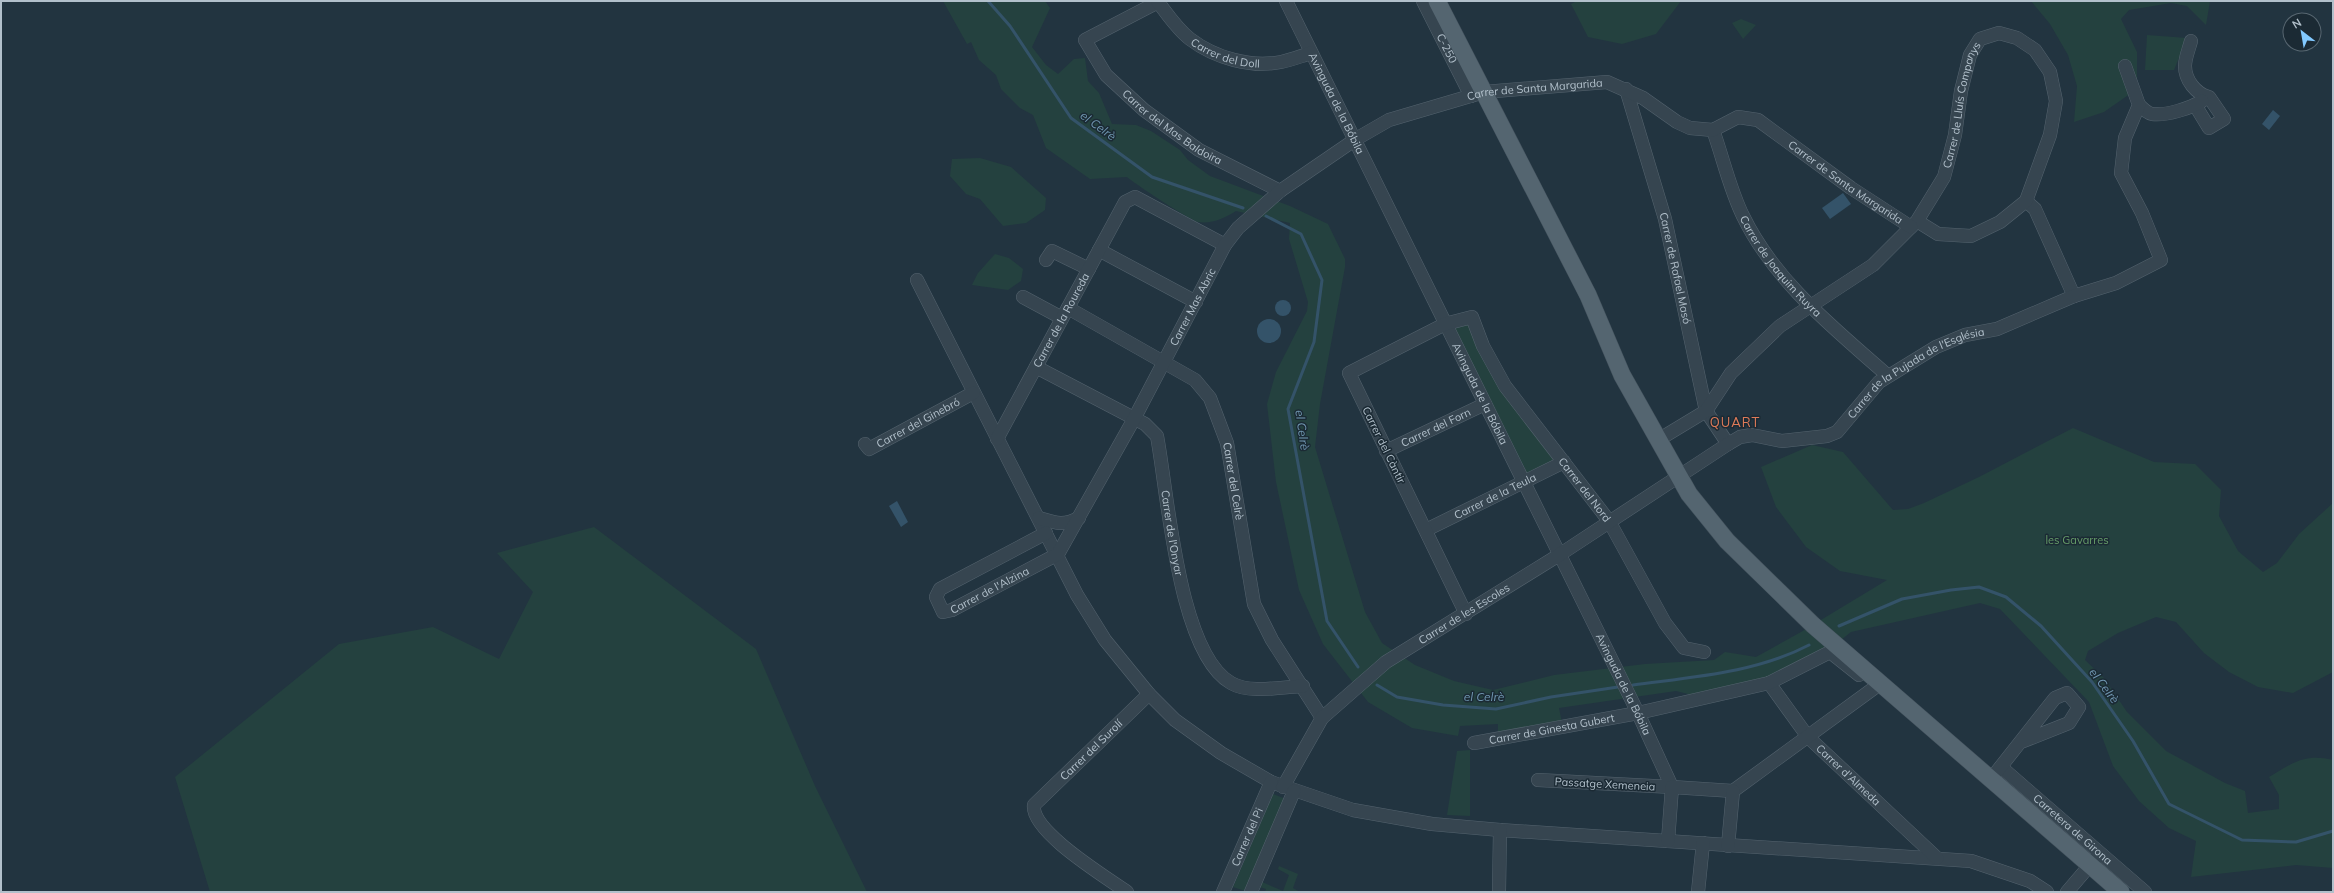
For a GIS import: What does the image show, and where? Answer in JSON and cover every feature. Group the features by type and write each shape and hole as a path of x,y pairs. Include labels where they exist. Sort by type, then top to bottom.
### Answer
{"main road":[{"name":"C-250","path":"1437,1 1477,94 1588,295 1622,375 1689,494 1727,542 1878,686 1996,773 2095,859 2122,892"}],"street":[{"name":"Carrer del Doll","path":"1159,1 1174,23 1190,40 1227,58 1265,63 1281,62 1311,53"},
{"name":"Carrer del Mas Baldoira","path":"1159,1 1085,40 1106,75 1144,110 1199,150 1280,191"},
{"name":"Avinguda de la Bóbila","path":"1286,1 1311,53 1356,139 1445,324 1638,713 1672,787"},
{"name":"C-250","path":"1423,1 1477,94"},
{"name":"Carrer de Lluís Companys","path":"1658,440 1706,411 1731,373 1780,326 1873,265 1914,224 1944,176 1955,135 1961,91 1970,55 1980,39 1999,33 2017,38 2036,50 2050,72 2056,101 2050,135 2026,201"},
{"path":"2191,41 2185,60 2186,73 2191,84 2201,95 2209,97 2224,119 2209,128 2195,105"},
{"path":"2125,66 2139,105 2144,111 2152,114 2163,114 2195,105 2209,97"},
{"name":"Carrer de Santa Margarida","path":"1356,139 1390,120 1477,94 1608,82 1644,98 1676,122 1690,128 1713,130 1738,117 1758,120 1851,188 1914,224"},
{"name":"Carrer de Rafael Masó","path":"1626,89 1665,219 1679,292 1706,411 1728,444"},
{"name":"Carrer de la Pujada de l'Església","path":"1678,475 1740,437 1752,434 1782,441 1827,436 1837,432 1887,375 1936,347 1965,335 1997,329 2074,296 2116,283 2161,260 2142,213 2121,173 2125,138 2139,105"},
{"name":"Carrer de Joaquim Ruyra","path":"1713,130 1743,216 1771,261 1810,307 1887,375"},
{"name":"Carrer Mas Abric","path":"1058,554 1080,518 1134,419 1225,245 1238,228 1280,191 1356,139"},
{"name":"Carrer de la Roureda","path":"997,440 1125,202 1135,197 1225,245"},
{"path":"1914,224 1938,234 1971,236 2000,222 2026,201 2035,209 2074,296"},
{"path":"1099,250 1196,302"},
{"path":"1046,260 1052,251 1089,269"},
{"path":"916,280 997,440 1058,554 1077,594 1105,640 1148,694 1175,720 1221,753 1271,782 1353,810 1411,821 1500,830 1971,861 2030,881 2047,892"},
{"name":"Carrer del Celrè","path":"1023,297 1065,313 1164,362 1195,380 1210,398 1227,443 1254,604 1272,640 1303,686 1322,718"},
{"name":"Carrer del Nord","path":"1445,324 1472,317 1483,346 1506,386 1609,521 1665,623 1684,648 1704,652"},
{"name":"Carrer del Càntir","path":"1445,324 1349,372 1466,614"},
{"name":"Carrer de l'Onyar","path":"1036,367 1144,424 1157,436 1183,596 1194,634 1209,660 1223,678 1232,684 1253,689 1303,686"},
{"name":"Carrer del Ginebró","path":"865,444 869,449 973,393"},
{"name":"Carrer del Forn","path":"1386,451 1485,404"},
{"name":"Carrer de la Teula","path":"1426,530 1564,462"},
{"name":"Carrer de les Escoles","path":"1289,789 1322,718 1386,662 1466,614 1559,555 1678,475"},
{"path":"1039,518 1056,523 1068,524 1080,518"},
{"name":"Carrer de l'Alzina","path":"1046,533 940,589 936,597 943,612 952,610 1058,554"},
{"name":"Carrer de Ginesta Gubert","path":"1474,743 1638,713 1769,683 1830,652 1878,686"},
{"name":"Carrer d'Almeda","path":"1769,683 1808,737 1937,858"},
{"path":"1728,846 1732,792 1878,686"},
{"name":"Carrer del Surolí","path":"1127,892 1057,841 1036,819 1033,812 1034,805 1148,694"},
{"path":"1996,773 2021,742"},
{"name":"Passatge Xemeneia","path":"1538,780 1672,787 1732,792"},
{"name":"Carrer del Pi","path":"1224,892 1271,782"},
{"path":"1668,841 1672,787"},
{"path":"1251,892 1289,789"},
{"path":"1499,892 1500,830"},
{"path":"1698,892 1703,844"},
{"path":"2067,892 2095,859"},
{"name":"Carretera de Girona","path":"2095,859 2145,892"}],"green space":[{"name":"les Gavarres","path":"943,1 1045,1 1050,8 1032,47 1046,65 1058,74 1074,59 1085,58 1088,81 1099,93 1112,124 1136,125 1151,131 1180,150 1188,160 1210,176 1290,206 1328,224 1345,259 1345,267 1320,404 1315,447 1365,612 1382,643 1415,665 1454,681 1493,690 1554,675 1645,664 1714,660 1725,652 1756,657 1801,632 1887,580 1840,571 1806,547 1776,507 1761,467 1812,445 1843,452 1893,510 1908,509 1979,477 2073,428 2154,462 2195,464 2221,490 2219,516 2238,551 2263,572 2277,563 2299,534 2333,503 2333,672 2293,693 2258,687 2229,672 2204,653 2176,622 2156,617 2118,633 2088,651 2085,660 2104,678 2127,712 2166,751 2225,783 2245,791 2248,813 2279,809 2279,795 2269,777 2285,767 2307,759 2323,758 2333,760 2333,868 2296,865 2191,877 2196,841 2169,828 2139,801 2113,766 2089,702 2000,609 1980,603 1851,632 1826,652 1772,677 1700,697 1676,691 1559,708 1562,723 1498,733 1498,724 1460,726 1458,736 1412,728 1368,702 1323,644 1299,590 1276,482 1267,404 1276,372 1307,311 1308,302 1289,239 1290,223 1236,211 1218,220 1198,222 1162,201 1127,177 1090,179 1046,148 1033,115 1020,108 1001,89 996,75 979,60 971,42 967,44"},
{"path":"1577,1 1681,1 1656,34 1622,44 1588,37 1571,4"},
{"path":"2031,1 2210,1 2206,25 2187,6 2171,3 2129,10 2121,19 2137,52 2137,89 2104,112 2074,122 2077,86 2068,55 2050,24"},
{"path":"1741,19 1756,25 1743,39 1732,23"},
{"path":"2147,35 2187,38 2174,70 2145,70"},
{"path":"980,158 1011,167 1046,198 1045,210 1026,223 1003,226 980,199 966,194 950,176 952,159"},
{"path":"995,254 1009,258 1023,269 1021,281 1008,290 972,285 978,273"},
{"path":"1468,324 1556,458 1525,475 1452,328"},
{"path":"594,527 756,649 815,786 867,892 210,892 175,777 339,644 433,627 499,659 533,592 497,553"},
{"path":"1470,750 1470,816 1447,815 1457,751"},
{"path":"1273,794 1286,799 1248,892 1233,887"},
{"path":"1279,866 1298,874 1293,888 1300,892 1265,892 1266,889 1260,887 1262,882 1283,891 1289,875 1278,869"}],"water":[{"path":"2273,110 2280,116 2269,130 2262,124"},
{"path":"1843,193 1851,204 1830,219 1822,208"},
{"path":"1280,300 1286,300 1291,305 1289,314 1286,316 1280,316 1275,311 1275,305"},
{"path":"1269,319 1274,320 1280,326 1280,336 1274,342 1269,343 1264,342 1258,336 1257,331 1258,326 1264,320"},
{"path":"897,501 908,522 901,527 889,506"}],"waterway":[{"name":"el Celrè","path":"988,1 1010,26 1071,118 1152,177 1243,208"},
{"name":"el Celrè","path":"1266,216 1301,234 1322,280 1314,342 1288,409 1327,621 1358,667"},
{"name":"el Celrè","path":"1839,626 1902,599 1951,590 1979,587 2006,597 2041,626 2092,682 2133,741 2169,804 2242,840 2296,842 2333,831"},
{"name":"el Celrè","path":"1633,685 1701,676 1746,668 1789,654 1809,645"},
{"name":"el Celrè","path":"1377,685 1397,697 1443,705 1496,709 1551,697 1618,687"}],"district":[{"name":"QUART","path":"1735,422"}]}
